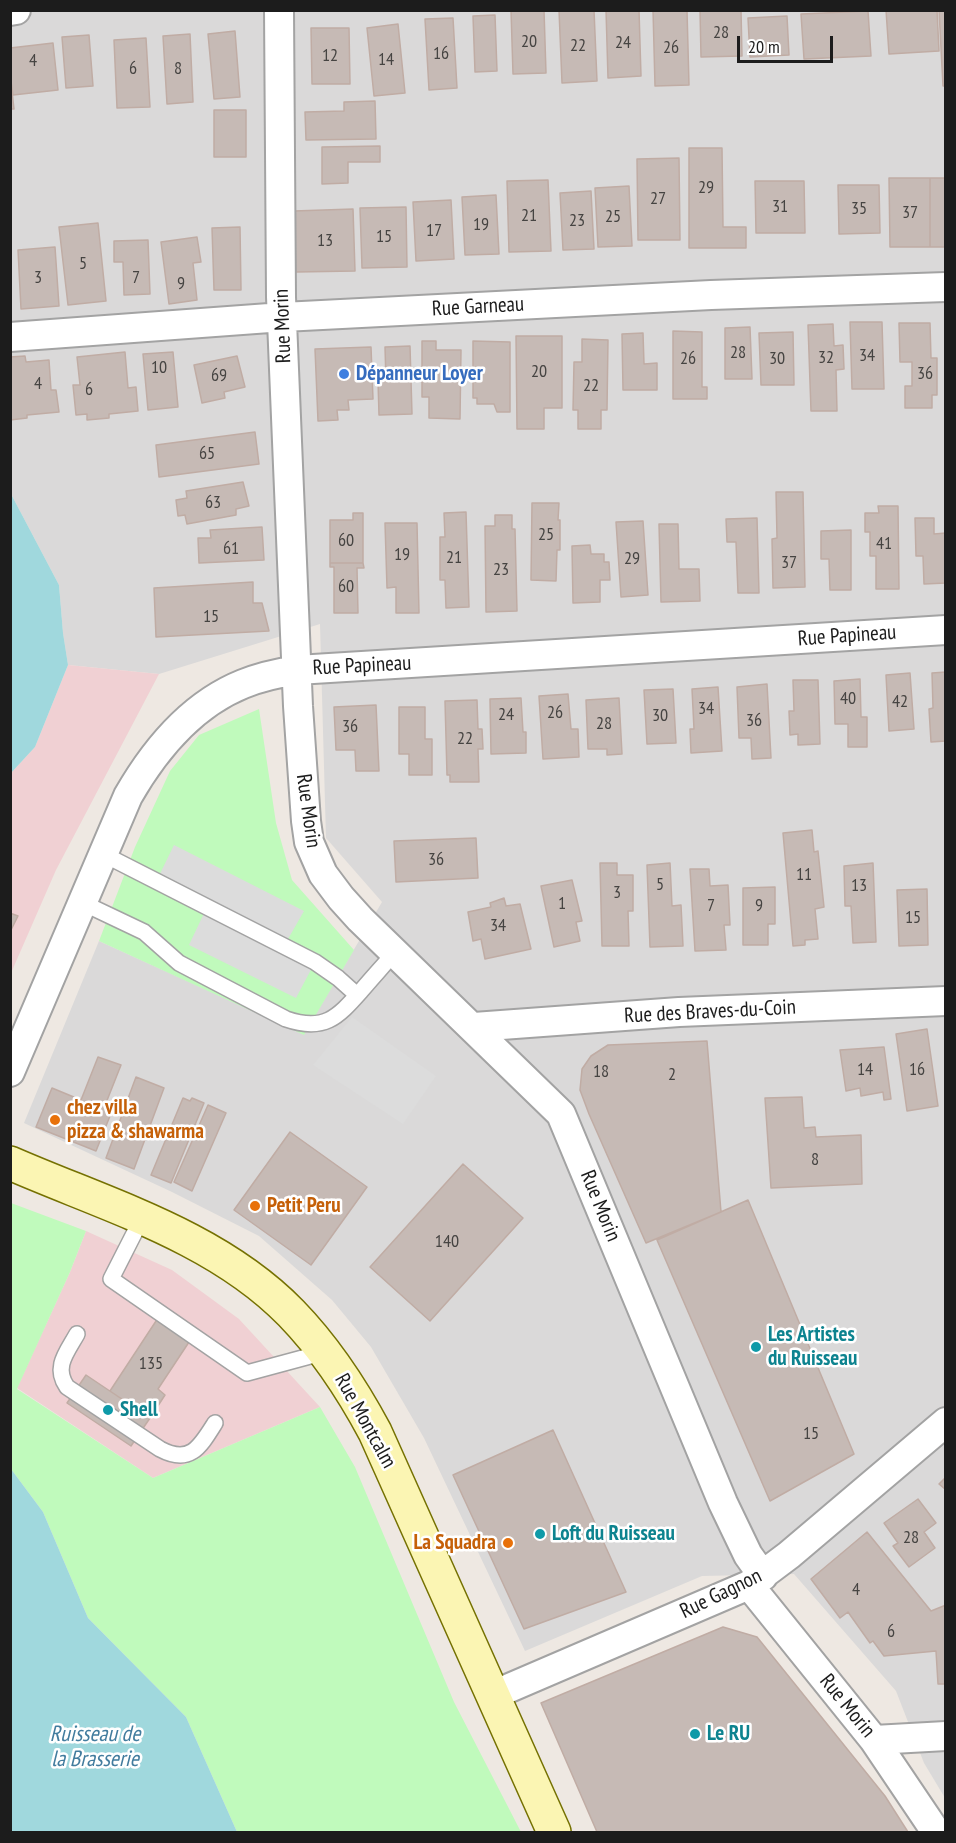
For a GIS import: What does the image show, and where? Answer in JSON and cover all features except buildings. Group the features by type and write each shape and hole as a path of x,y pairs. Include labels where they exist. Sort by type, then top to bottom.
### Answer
{"main road":[{"name":"Rue Montcalm","path":"10,1163 142,1218 209,1252 254,1281 290,1312 325,1352 355,1394 375,1432 554,1833"}],"street":[{"path":"10,11 16,10"},
{"name":"Rue Morin","path":"279,10 282,317 301,752 309,842 316,860 332,886 360,919 561,1113 723,1503 748,1555 756,1580 874,1740 936,1833"},
{"name":"Rue Garneau","path":"10,337 282,317 711,295 945,287"},
{"name":"Rue Papineau","path":"10,1072 128,796 138,778 168,738 185,720 224,692 262,677 297,670 945,630"},
{"name":"Rue des Braves-du-Coin","path":"474,1027 679,1012 945,1001"},
{"name":"Rue Gagnon","path":"493,1695 756,1580 780,1563 945,1422"},
{"path":"874,1740 945,1736"}],"lane":[{"path":"103,855 315,962 357,995"},
{"path":"83,903 144,932 179,963 286,1019 298,1023 338,1024 344,1011 395,952"},
{"path":"142,1218 111,1279 247,1373 325,1352"},
{"path":"77,1334 61,1363 62,1380 67,1387 160,1449 182,1456 193,1452 215,1423"}],"shaded area":[{"path":"10,11 945,11 945,1798 924,1763 896,1691 794,1574 702,1576 525,1651 424,1438 371,1347 332,1300 259,1236 172,1192 24,1123 99,941 304,1034 382,902 326,838 320,624 159,674 68,665 59,585 11,494"},
{"path":"68,665 159,674 56,870 11,973 11,773 35,747"},
{"path":"174,845 304,911 284,946 315,962 296,998 189,945 207,907 156,882"},
{"path":"352,1017 436,1076 403,1124 313,1065"},
{"path":"86,1231 172,1270 239,1319 320,1407 153,1478 17,1388 70,1272"}],"green space":[{"path":"259,709 276,823 292,880 354,950 304,1035 99,941 135,847 170,771 199,735"},
{"path":"11,1203 86,1231 17,1389 153,1478 320,1407 355,1467 454,1702 521,1832 237,1832 186,1717 88,1618 43,1512 11,1469"}],"water":[{"path":"11,494 59,585 68,665 35,747 11,773"},
{"name":"Ruisseau de la Brasserie","path":"11,1469 43,1512 88,1618 186,1717 237,1832 11,1832"}],"place":[{"name":"Dépanneur Loyer","path":"344,374"},
{"name":"chez villa pizza & shawarma","path":"55,1120"},
{"name":"Petit Peru","path":"255,1206"},
{"name":"Les Artistes du Ruisseau","path":"756,1347"},
{"name":"Shell","path":"108,1410"},
{"name":"Loft du Ruisseau","path":"540,1534"},
{"name":"La Squadra","path":"508,1543"},
{"name":"Le RU","path":"695,1734"}]}
